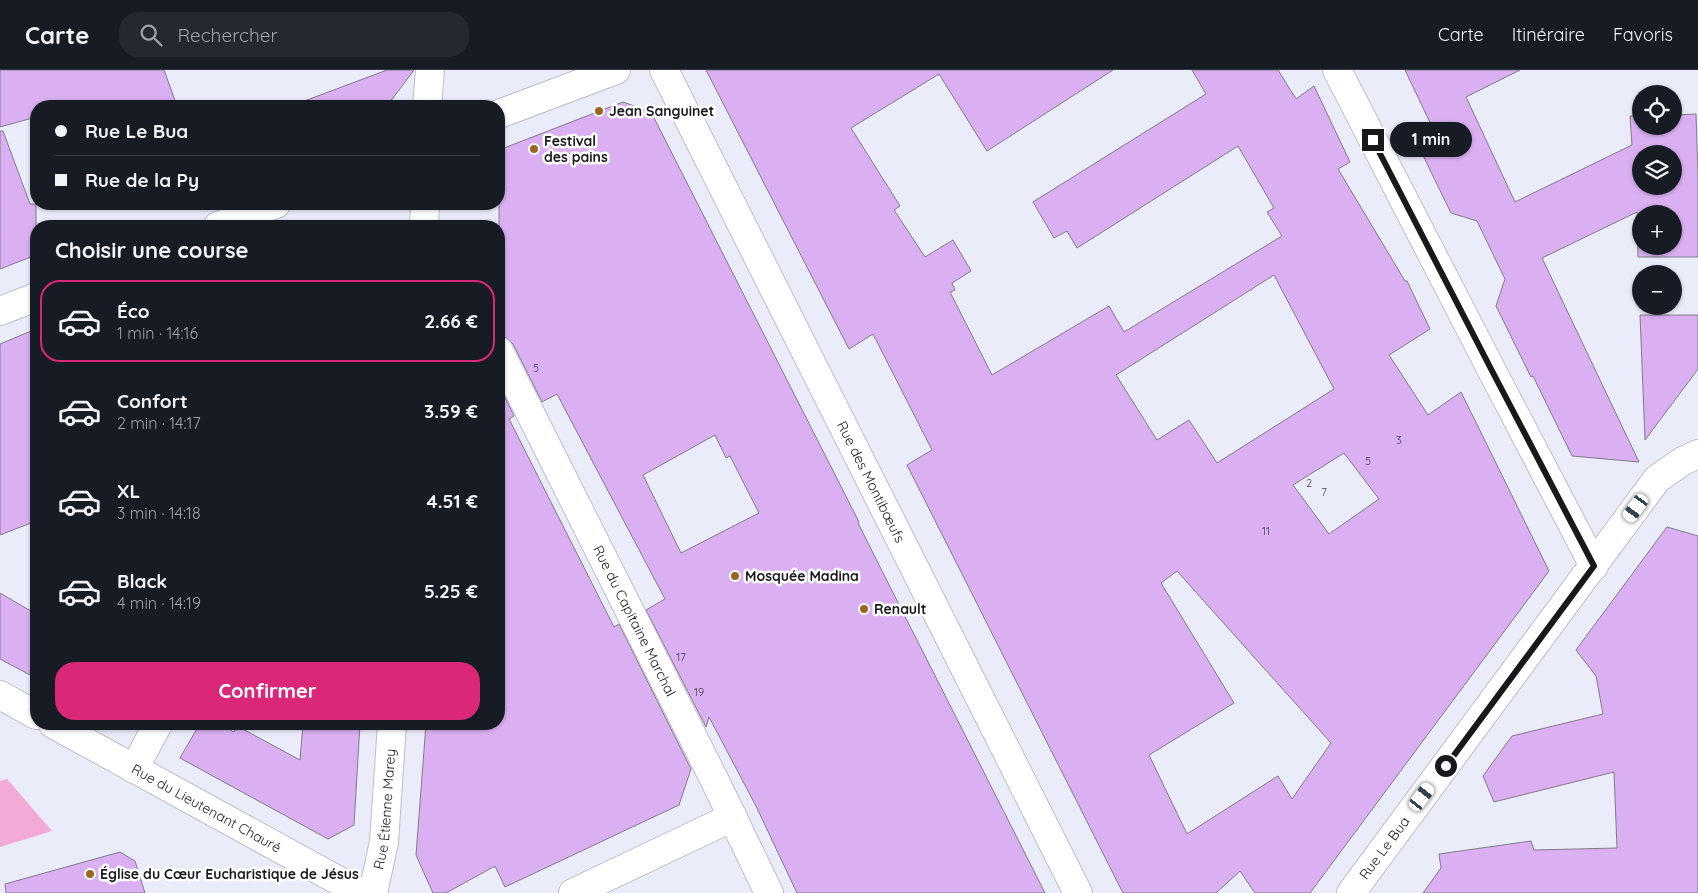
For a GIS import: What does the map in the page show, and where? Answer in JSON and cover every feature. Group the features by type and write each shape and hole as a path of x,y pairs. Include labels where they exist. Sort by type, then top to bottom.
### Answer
{"street":[{"path":"428,100 430,70"},
{"name":"Rue des Montibœufs","path":"664,70 1078,893"},
{"path":"1337,70 1594,566"},
{"path":"505,112 612,72"},
{"path":"234,220 260,210"},
{"path":"0,311 30,299"},
{"name":"Rue du Capitaine Marchal","path":"505,363 733,817 769,893"},
{"name":"Rue Le Bua","path":"1351,893 1657,479 1683,461 1698,454"},
{"path":"0,695 30,712"},
{"name":"Rue du Lieutenant Chauré","path":"64,730 361,893"},
{"path":"134,769 155,730"},
{"name":"Rue Étienne Marey","path":"373,893 384,842 392,730"},
{"path":"573,893 733,817"}],"shaded area":[{"path":"7,779 52,831 0,847 0,781"}],"building":[{"path":"0,70 164,70 175,100 30,100 30,119 0,127"},
{"path":"387,70 414,70 392,100 307,100"},
{"path":"706,70 1113,70 987,151 939,74 851,128 900,206 894,210 925,257 953,240 971,271 952,283 955,290 950,292 992,375 1109,306 1124,332 1282,236 1267,212 1274,208 1238,146 1077,248 1067,231 1054,238 1033,202 1206,94 1192,70 1278,70 1296,99 1314,86 1350,162 1338,169 1405,281 1407,281 1430,329 1389,355 1428,415 1461,392 1549,571 1310,893 1255,893 1240,871 1216,893 1123,893 907,465 932,450 873,334 849,349","holes":["1274,275 1334,389 1217,463 1189,420 1157,440 1116,375","1344,453 1379,499 1329,534 1293,485","1177,571 1331,743 1292,799 1278,776 1187,834 1149,755 1234,703 1161,583"]},
{"path":"1405,70 1520,70 1466,97 1515,202 1632,145 1630,116 1632,116 1632,135 1682,135 1682,115 1696,114 1698,257 1638,257 1638,255 1682,255 1682,205 1632,205 1632,214 1542,258 1639,462 1572,456 1496,306 1505,279 1477,221 1451,213 1416,141 1436,135"},
{"path":"623,102 651,112 1045,893 797,893 756,806 709,717 706,727 646,610 665,599 557,394 542,402 513,344 505,338 505,220 499,220 499,210 505,210 505,148","holes":["715,435 726,458 730,456 759,513 681,553 643,475"]},
{"path":"0,131 3,131 30,204 30,210 36,210 36,220 30,220 30,257 0,269"},
{"path":"1640,315 1698,315 1698,369 1645,440"},
{"path":"30,332 30,523 0,535 0,344"},
{"path":"505,397 514,416 509,419 614,627 619,624 691,769 679,805 505,887 495,866 446,893 433,893 416,855 426,730 505,730"},
{"path":"1667,527 1698,536 1698,893 1423,893 1441,868 1439,854 1531,841 1534,850 1617,848 1614,772 1494,802 1483,776 1512,736 1603,714 1596,676 1576,650"},
{"path":"0,593 30,610 30,675 0,659"},
{"path":"196,730 230,730 234,732 235,730 244,730 300,760 302,730 360,730 354,825 328,839 180,758"},
{"name":"Église du Cœur Eucharistique de Jésus","path":"120,852 135,861 145,893 6,893 5,884"}],"place":[{"name":"Jean Sanguinet","path":"599,111"},
{"name":"Festival des pains","path":"534,149"},
{"name":"Mosquée Madina","path":"735,576"},
{"name":"Renault","path":"864,609"},
{"name":"Église du Cœur Eucharistique de Jésus","path":"90,874"}],"route":[{"path":"1373,140 1594,566 1446,766"}]}
